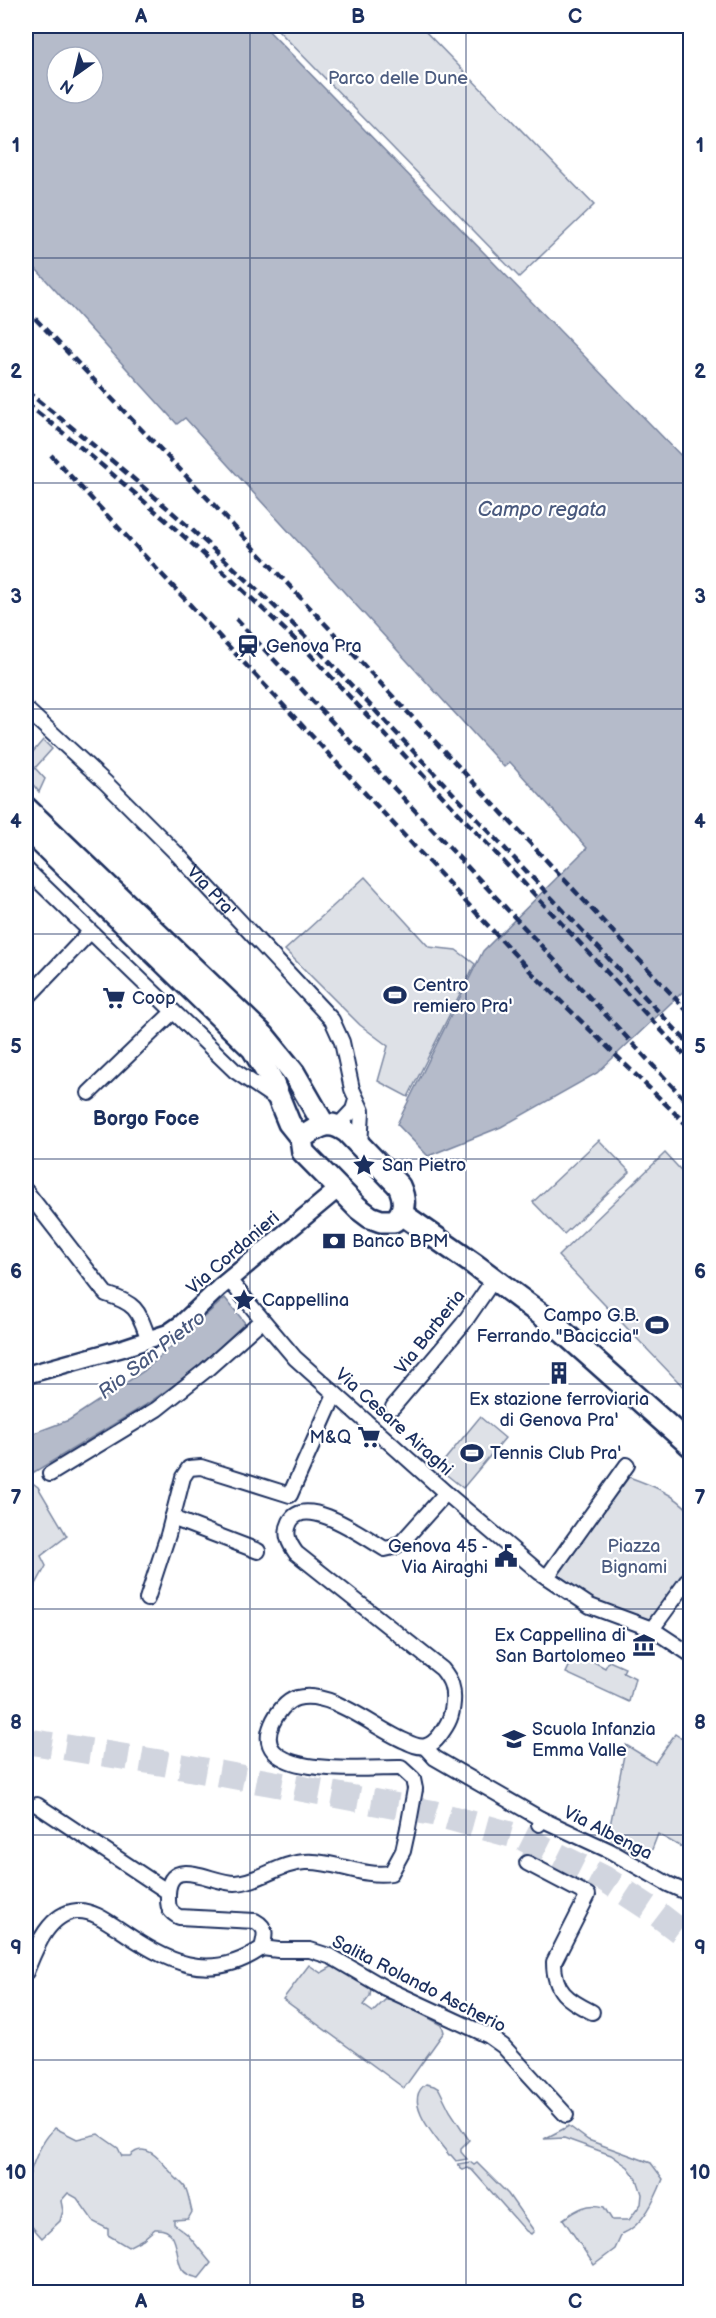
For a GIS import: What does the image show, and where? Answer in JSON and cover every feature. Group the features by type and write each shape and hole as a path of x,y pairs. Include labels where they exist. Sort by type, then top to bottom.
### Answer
{"main road":[{"path":"26,808 264,1036 331,1125 360,1146 399,1186 404,1197 402,1214 394,1221 381,1221 370,1217 338,1189 303,1152 301,1138 289,1123 262,1063 253,1049 26,828"},
{"path":"301,1138 331,1125"},
{"path":"402,1214 554,1324 690,1445"},
{"path":"660,1418 690,1462"}],"street":[{"name":"Via Pra'","path":"26,709 106,783 332,1020 342,1042 356,1100 362,1111 360,1146"},
{"path":"26,869 235,1071 280,1101"},
{"path":"26,999 90,932"},
{"path":"89,1093 173,1012"},
{"path":"331,1125 353,1110 356,1100"},
{"name":"Via Cordanieri","path":"26,1375 168,1333 338,1189"},
{"path":"26,1191 106,1294 133,1305 141,1318 149,1340"},
{"name":"Via Barberia","path":"393,1407 463,1324 494,1279"},
{"name":"Via Cesare Airaghi","path":"229,1280 295,1358 446,1493 547,1577 590,1606 652,1629 690,1654"},
{"path":"50,1474 157,1409 206,1370 262,1320"},
{"path":"147,1599 183,1477 189,1468 201,1467 290,1495 335,1394"},
{"path":"547,1577 627,1465"},
{"path":"424,1747 434,1742 451,1721 454,1690 450,1678 442,1669 296,1552 288,1542 287,1527 296,1515 305,1511 320,1513 386,1549 402,1542 446,1493"},
{"path":"172,1518 258,1551"},
{"path":"652,1629 690,1577"},
{"name":"Via Albenga","path":"168,1892 171,1880 177,1874 187,1872 234,1883 247,1881 286,1865 306,1862 331,1863 380,1875 391,1873 403,1851 416,1789 409,1773 401,1768 314,1767 296,1764 283,1759 272,1749 269,1737 272,1725 281,1709 295,1698 316,1697 339,1704 385,1733 424,1747 435,1758 540,1822 610,1851 690,1894"},
{"path":"26,1972 44,1934 56,1922 76,1911 103,1918 162,1956 190,1967 224,1964 252,1955 262,1948 266,1932 262,1925 255,1921 179,1917 168,1907 168,1892 37,1804"},
{"path":"527,1863 588,1895 554,1962 554,1974 557,1986 568,1998 592,2012"},
{"name":"Salita Rolando Ascherio","path":"262,1948 310,1950 332,1958 385,1988 489,2036 503,2046 566,2115"}],"green space":[{"name":"Parco delle Dune","path":"274,26 420,26 594,205 519,277"},
{"path":"43,740 52,749 35,768 45,779 39,792 26,776 26,760"},
{"name":"Centro remiero Pra'","path":"365,877 429,947 456,950 475,964 408,1097 378,1081 388,1046 360,1025 285,950"},
{"path":"599,1140 630,1172 564,1234 533,1202"},
{"name":"Campo G.B. Ferrando \"Baciccia\"","path":"665,1153 690,1180 690,1394 558,1256"},
{"name":"Tennis Club Pra'","path":"480,1417 505,1438 463,1488 438,1468"},
{"name":"Piazza Bignami","path":"629,1477 670,1495 690,1512 690,1567 650,1621 591,1602 557,1574"},
{"path":"30,1481 38,1487 67,1536 41,1556 46,1566 35,1586 26,1587 26,1483"},
{"path":"576,1652 605,1668 609,1661 625,1668 623,1672 635,1678 629,1702 566,1673"},
{"path":"675,1734 690,1744 690,1852 658,1834 649,1857 607,1841 626,1745 655,1763"},
{"path":"309,1965 321,1973 333,1966 366,1982 371,1988 370,1996 363,2005 373,2012 385,2000 393,1999 442,2025 444,2032 404,2088 283,1999"},
{"path":"426,2084 439,2089 469,2140 461,2148 461,2152 467,2159 456,2161 449,2155 424,2120 417,2100 419,2091"},
{"path":"569,2126 588,2140 651,2163 663,2179 643,2218 622,2234 615,2249 594,2265 563,2219 587,2206 598,2206 604,2207 612,2220 629,2220 641,2204 642,2194 637,2179 628,2167 611,2155 564,2138 544,2139"},
{"path":"55,2128 77,2139 98,2134 118,2148 122,2156 130,2156 142,2150 148,2151 159,2159 183,2185 192,2212 188,2219 174,2220 174,2224 187,2234 211,2263 199,2278 189,2275 182,2269 173,2237 169,2233 155,2229 128,2247 108,2235 108,2229 94,2222 77,2198 68,2193 61,2201 63,2211 60,2221 42,2238 27,2218 25,2193 36,2156"},
{"path":"470,2162 474,2165 477,2163 508,2194 534,2231 531,2234 472,2170 467,2168 463,2170 458,2164"}],"water":[{"name":"Campo regata","path":"26,26 264,26 690,465 690,985 597,1073 501,1127 428,1156 397,1124 483,951 587,848 510,762 504,767 185,418 177,424 26,258"},
{"path":"225,1298 245,1323 194,1371 144,1406 26,1477 26,1436 69,1420 144,1371"}],"tunnel":[{"path":"26,1741 163,1763 433,1813 523,1838 605,1879 655,1912 690,1939"},
{"path":"527,1863 539,1824"}],"railway":[{"path":"26,309 212,503 690,1014"},
{"path":"26,391 169,509 305,636 690,1045"},
{"path":"26,403 170,524 308,652 690,1061"},
{"path":"51,455 532,973 690,1128"},
{"path":"236,619 690,1105"}],"place":[{"name":"Genova Pra","path":"248,646"},
{"name":"Centro remiero Pra'","path":"395,995"},
{"name":"Coop","path":"114,998"},
{"name":"San Pietro","path":"364,1165"},
{"name":"Banco BPM","path":"334,1241"},
{"name":"Cappellina","path":"244,1300"},
{"name":"Campo G.B. Ferrando \"Baciccia\"","path":"657,1325"},
{"name":"Ex stazione ferroviaria di Genova Pra'","path":"559,1373"},
{"name":"M&Q","path":"369,1437"},
{"name":"Tennis Club Pra'","path":"472,1453"},
{"name":"Genova 45 - Via Airaghi","path":"506,1556"},
{"name":"Ex Cappellina di San Bartolomeo","path":"644,1645"},
{"name":"Scuola Infanzia Emma Valle","path":"514,1739"}],"district":[{"name":"Borgo Foce","path":"146,1119"}],"water label":[{"name":"Rio San Pietro","path":"152,1355"}]}
